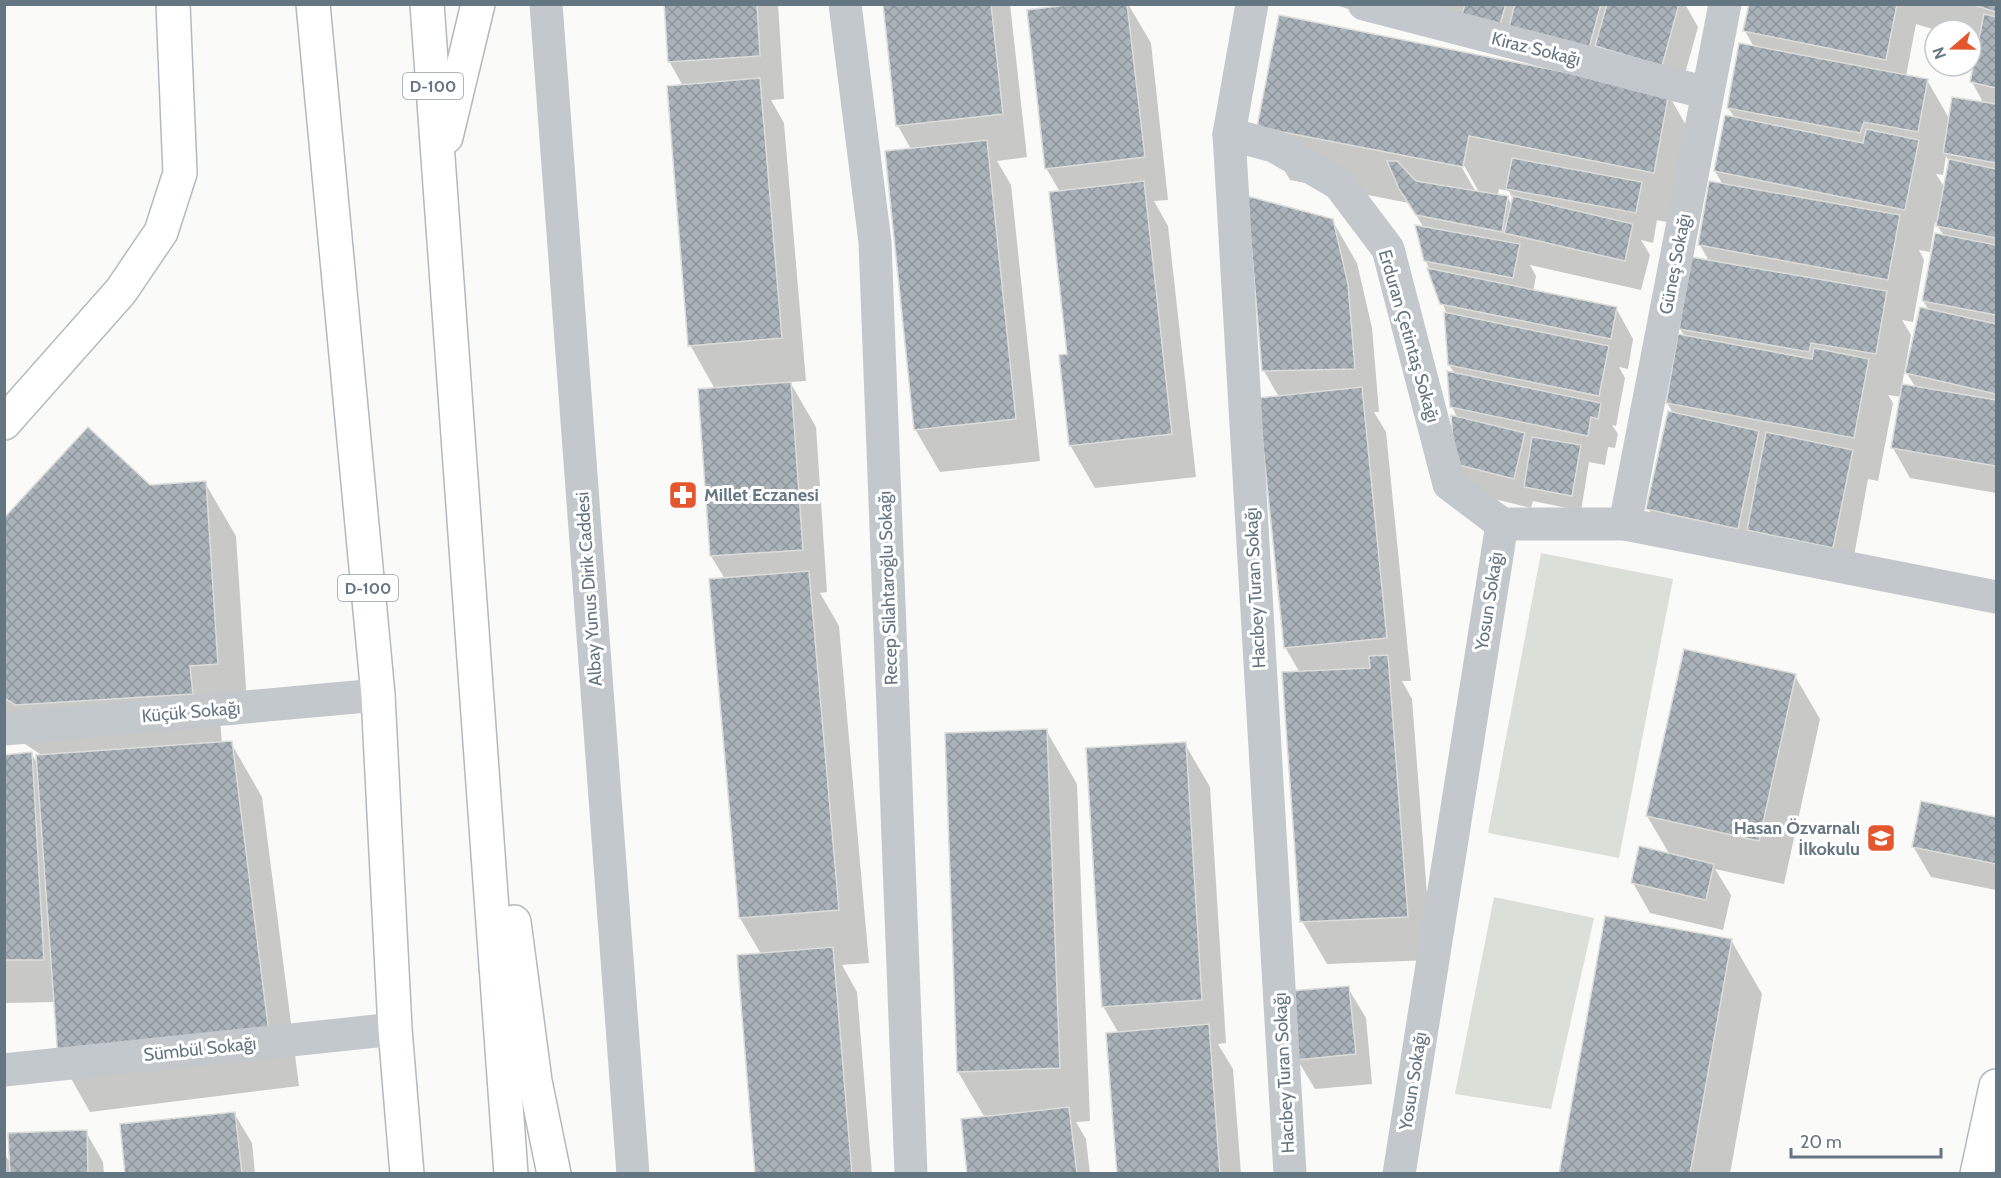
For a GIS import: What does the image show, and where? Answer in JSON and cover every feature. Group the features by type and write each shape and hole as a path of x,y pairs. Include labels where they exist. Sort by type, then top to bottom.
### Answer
{"main road":[{"path":"4,423 121,291 161,232 180,173 173,4"},
{"name":"D-100","path":"313,4 378,695 395,1029 407,1173"},
{"name":"D-100","path":"427,4 511,1173"},
{"path":"439,168 478,4"},
{"path":"469,572 535,1081 555,1173"},
{"path":"1977,1173 1996,1086"}],"street":[{"name":"Albay Yunus Dirik Caddesi","path":"546,4 633,1173"},
{"name":"Recep Silahtaroğlu Sokağı","path":"845,4 875,242 911,1173"},
{"name":"Hacıbey Turan Sokağı","path":"1252,4 1229,134 1290,1173"},
{"name":"Kiraz Sokağı","path":"1364,4 1707,93"},
{"name":"Güneş Sokağı","path":"1625,524 1725,4"},
{"name":"Erduran Çetintaş Sokağı","path":"1229,134 1274,146 1339,184 1388,249 1449,484 1502,524"},
{"path":"1502,524 1625,524 1996,597"},
{"name":"Yosun Sokağı","path":"1399,1173 1502,524"},
{"name":"Küçük Sokağı","path":"4,729 378,695"},
{"name":"Sümbül Sokağı","path":"4,1070 395,1029"}],"shaded area":[{"path":"1541,553 1673,579 1619,858 1488,833"},
{"path":"1494,897 1594,918 1551,1109 1455,1094"}],"building":[{"path":"664,4 757,4 760,56 668,62"},
{"path":"883,4 991,4 1003,114 896,126"},
{"path":"1075,4 1127,4 1145,157 1045,169 1027,10"},
{"path":"1465,4 1506,4 1499,28 1461,18"},
{"path":"1515,4 1601,4 1588,52 1508,30"},
{"path":"1607,4 1679,4 1662,66 1595,46"},
{"path":"1749,4 1897,4 1886,60 1743,31"},
{"path":"1971,4 1996,4 1996,12"},
{"path":"1984,14 1996,17 1996,88 1970,82 1971,78 1983,78"},
{"path":"1279,15 1669,93 1654,173 1469,136 1463,167 1257,127"},
{"path":"1739,43 1928,79 1918,132 1864,122 1860,133 1727,108"},
{"path":"760,78 782,338 688,346 667,86"},
{"path":"1952,97 1996,104 1996,163 1943,153"},
{"path":"1725,115 1863,143 1866,129 1919,140 1905,210 1714,171"},
{"path":"987,140 1016,419 914,430 885,151"},
{"path":"1512,158 1642,182 1636,213 1506,189"},
{"path":"1949,159 1996,169 1996,238 1936,226"},
{"path":"1387,161 1397,161 1416,181 1508,196 1502,232 1416,215 1399,189"},
{"path":"1144,181 1172,434 1069,446 1059,355 1067,354 1049,192"},
{"path":"1709,181 1900,215 1888,280 1698,245"},
{"path":"1247,196 1333,219 1348,284 1355,369 1262,371"},
{"path":"1513,196 1633,224 1625,261 1504,233"},
{"path":"1415,225 1520,244 1513,278 1424,261"},
{"path":"1935,233 1996,245 1996,315 1922,301"},
{"path":"1691,257 1887,291 1876,354 1811,343 1809,352 1679,329"},
{"path":"1427,268 1617,307 1611,339 1440,304"},
{"path":"1920,307 1996,324 1996,394 1905,373"},
{"path":"1444,312 1609,346 1599,396 1448,365"},
{"path":"1678,334 1812,359 1814,348 1869,359 1854,438 1666,403"},
{"path":"1447,371 1601,403 1598,419 1591,417 1588,436 1450,407"},
{"path":"791,382 803,550 710,556 698,389"},
{"path":"1902,384 1996,400 1996,466 1891,448"},
{"path":"1362,387 1387,638 1284,648 1258,398"},
{"path":"1668,411 1759,431 1738,529 1646,509"},
{"path":"1451,415 1525,433 1514,479 1455,464"},
{"path":"88,427 150,485 206,481 218,664 190,666 193,694 15,705 4,698 4,518"},
{"path":"1766,432 1853,450 1833,548 1747,530"},
{"path":"1532,437 1581,445 1572,496 1524,487"},
{"path":"809,571 839,910 739,918 709,579"},
{"path":"1684,649 1796,674 1759,841 1646,816"},
{"path":"1388,655 1408,917 1300,922 1282,672 1370,668 1369,656"},
{"path":"1047,729 1060,1068 957,1072 945,733"},
{"path":"232,741 269,1033 58,1059 36,755"},
{"path":"1186,742 1202,1000 1102,1007 1086,748"},
{"path":"32,752 44,960 4,960 4,755"},
{"path":"1921,801 1996,817 1996,864 1912,847"},
{"path":"1639,846 1714,864 1706,900 1631,883"},
{"path":"1605,916 1732,939 1690,1174 1559,1174"},
{"path":"833,947 852,1174 755,1174 737,955"},
{"path":"1349,986 1356,1054 1296,1060 1290,991"},
{"path":"1209,1024 1220,1174 1117,1174 1106,1033"},
{"path":"1069,1107 1077,1174 967,1174 961,1119"},
{"path":"235,1112 242,1174 125,1174 120,1124"},
{"path":"87,1130 88,1174 10,1174 8,1133"}],"place":[{"name":"Millet Eczanesi","path":"683,495"},
{"name":"Hasan Özvarnalı İlkokulu","path":"1881,838"}]}
